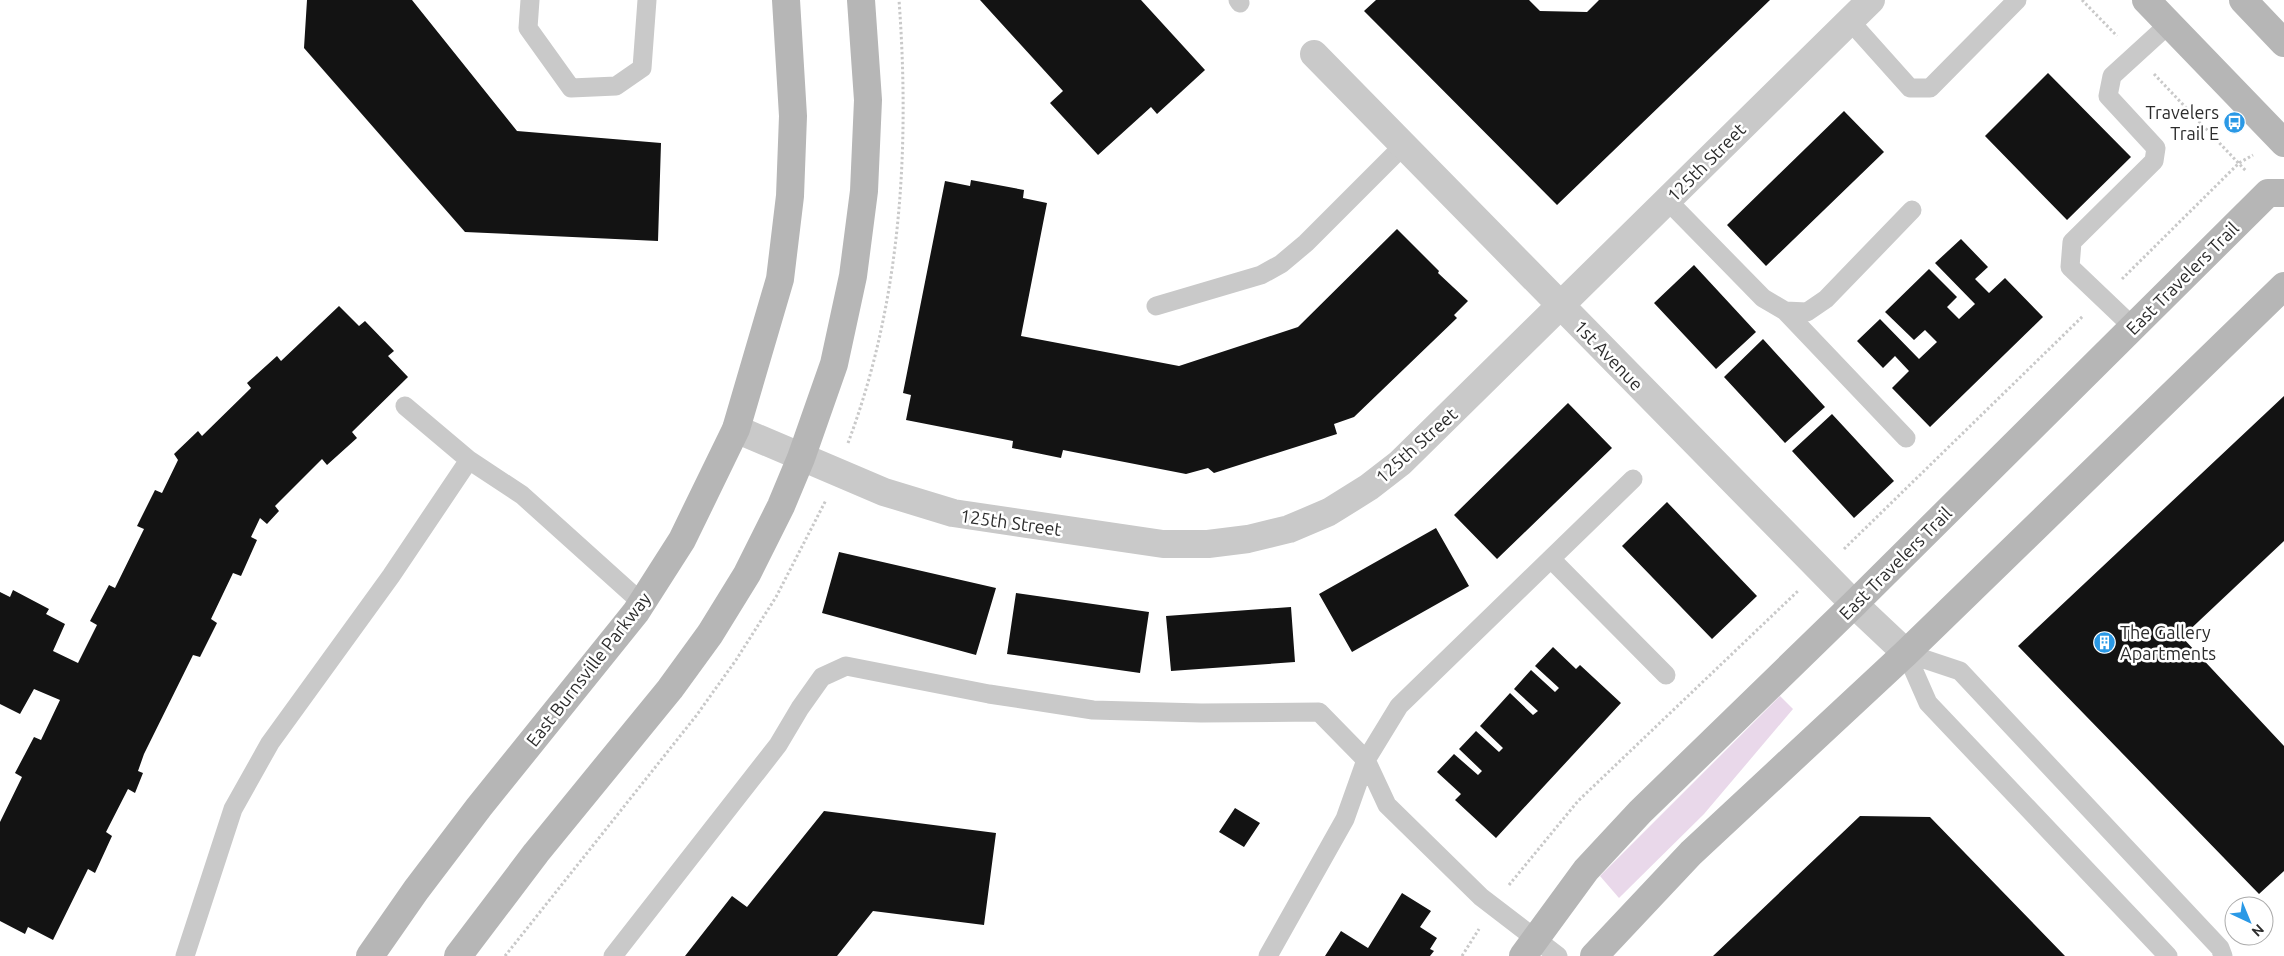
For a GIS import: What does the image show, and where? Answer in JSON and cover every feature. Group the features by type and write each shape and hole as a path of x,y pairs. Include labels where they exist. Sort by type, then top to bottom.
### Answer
{"street":[{"name":"East Burnsville Parkway","path":"370,956 416,890 479,807 642,602 682,540 736,429 780,279 788,214 793,116 786,0"},
{"path":"458,956 536,853 670,689 710,634 747,574 781,506 801,458 834,364 853,276 862,210 868,100 861,0"},
{"name":"125th Street","path":"736,429 884,492 953,513 1163,544 1208,544 1248,539 1289,529 1329,512 1369,487 1400,463 1871,0"},
{"path":"2146,0 2282,141"},
{"path":"2243,0 2284,43"},
{"name":"1st Avenue","path":"1314,54 1820,570 1906,653"},
{"name":"East Travelers Trail","path":"1528,947 1586,870 1640,812 1854,604 2133,327 2276,193"},
{"path":"1594,956 1691,853 1906,653 2284,286"},
{"path":"2177,390 2284,312"}],"lane":[{"path":"530,0 528,28 570,88 616,86 642,68 647,0"},
{"path":"1850,21 1910,88 1930,88 2017,0"},
{"path":"2133,327 2070,267 2072,242 2154,161 2156,148 2108,96 2112,76 2169,24"},
{"path":"1156,306 1261,275 1281,264 1306,243 1404,145"},
{"path":"1667,200 1762,298 1786,311 1906,438"},
{"path":"1786,311 1807,312 1826,299 1912,210"},
{"path":"405,406 469,460 522,495 642,602"},
{"path":"185,956 233,809 270,743 391,576 469,460"},
{"path":"1268,956 1345,819 1366,760 1399,706 1633,479"},
{"path":"1551,559 1666,675"},
{"path":"1906,653 1928,703 2168,956"},
{"path":"1906,653 1960,671 2220,948 2223,956"},
{"path":"613,956 778,745 800,708 822,678 846,666 989,694 1093,710 1202,713 1319,712 1366,760 1387,805 1494,907 1528,947 1558,956"}],"path":[{"path":"2082,0 2239,163 2276,193"},
{"path":"1462,956 1494,907 1578,801 2102,298 2239,163 2282,141"}],"shaded area":[{"path":"1780,696 1793,709 1704,814 1619,898 1600,876"}],"building":[{"path":"307,0 412,0 517,131 661,143 658,241 465,232 304,48"},
{"path":"980,0 1141,0 1205,70 1157,114 1151,107 1098,155 1050,103 1063,91"},
{"path":"1376,0 1529,0 1540,11 1587,12 1599,0 1770,0 1557,205 1364,11"},
{"path":"2048,73 2131,157 2067,220 1985,136"},
{"path":"1844,111 1884,152 1766,266 1727,225"},
{"path":"971,180 1024,190 1023,198 1047,203 1021,336 1179,366 1298,327 1397,229 1439,271 1438,273 1468,301 1454,315 1457,318 1354,417 1334,424 1337,434 1214,473 1208,468 1186,474 1063,450 1061,458 1012,448 1013,441 906,420 911,395 903,393 945,181 970,186"},
{"path":"1961,239 1988,267 1975,279 1989,293 2005,278 2043,317 1930,427 1892,388 1909,371 1895,356 1883,368 1857,341 1880,319 1919,359 1937,342 1925,330 1914,340 1885,312 1929,269 1957,297 1947,307 1959,319 1975,304 1935,263"},
{"path":"1694,265 1756,332 1716,369 1654,303"},
{"path":"339,306 359,326 365,321 394,351 388,356 408,377 352,432 357,438 327,465 322,459 275,506 279,511 267,524 260,518 251,537 257,540 241,576 233,573 211,619 217,623 200,657 193,655 144,754 138,771 143,773 135,793 128,789 106,832 112,836 95,873 88,869 53,940 28,927 25,934 0,921 0,822 22,777 15,773 34,737 41,740 60,700 34,689 20,714 0,704 0,592 10,597 13,590 49,609 46,614 65,624 53,651 78,663 97,625 90,621 109,585 115,588 144,529 137,526 155,490 162,493 178,460 174,454 198,431 202,436 251,388 247,383 277,356 281,361"},
{"path":"1763,339 1825,407 1785,443 1724,377"},
{"name":"The Gallery Apartments","path":"2284,396 2284,541 2182,637 2284,746 2284,871 2259,894 2018,646"},
{"path":"1568,403 1612,448 1497,559 1454,515"},
{"path":"1832,414 1894,481 1854,518 1792,451"},
{"path":"1667,502 1757,596 1712,639 1622,546"},
{"path":"1436,528 1469,586 1352,652 1319,594"},
{"path":"839,552 996,588 976,655 822,613"},
{"path":"1016,593 1149,612 1140,673 1007,654"},
{"path":"1291,607 1295,662 1171,671 1166,616"},
{"path":"1553,647 1576,669 1580,665 1621,703 1496,838 1455,800 1461,794 1437,772 1454,754 1478,775 1482,771 1459,749 1476,731 1499,752 1503,748 1480,726 1510,693 1533,715 1538,711 1514,689 1531,670 1555,692 1559,688 1535,666"},
{"path":"1235,808 1260,823 1244,847 1219,832"},
{"path":"824,811 996,833 984,925 873,911 837,956 685,956 732,896 747,907"},
{"path":"1860,816 1930,817 2065,956 1713,956"},
{"path":"1402,893 1431,911 1420,927 1437,938 1430,949 1434,951 1430,956 1325,956 1341,931 1368,948"}],"place":[{"name":"Travelers Trail E","path":"2235,122"},
{"name":"The Gallery Apartments","path":"2104,642"}]}
